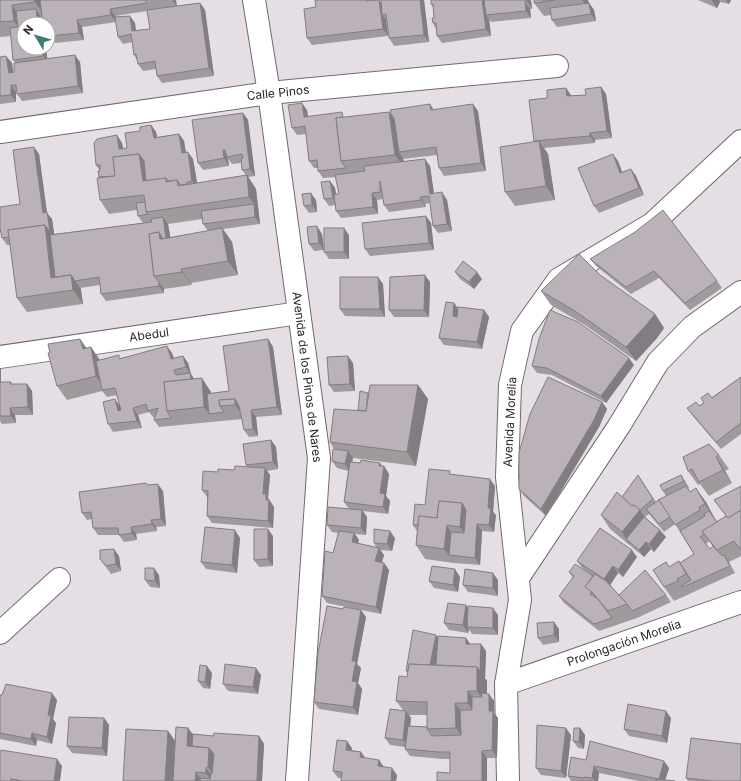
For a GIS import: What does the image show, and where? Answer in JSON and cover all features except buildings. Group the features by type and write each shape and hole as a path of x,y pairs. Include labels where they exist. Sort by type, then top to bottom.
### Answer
{"street":[{"name":"Avenida de los Pinos de Nares","path":"254,0 269,93 319,458 297,781"},
{"name":"Calle Pinos","path":"0,132 269,93 557,66"},
{"name":"Avenida Morelia","path":"508,781 506,684 520,600 507,477 510,384 522,331 559,279 652,224 741,141"},
{"path":"518,578 619,426 658,362 692,328 741,292"},
{"name":"Abedul","path":"0,356 299,313"},
{"path":"0,633 59,579"},
{"name":"Prolongación Morelia","path":"506,684 741,602"}]}
